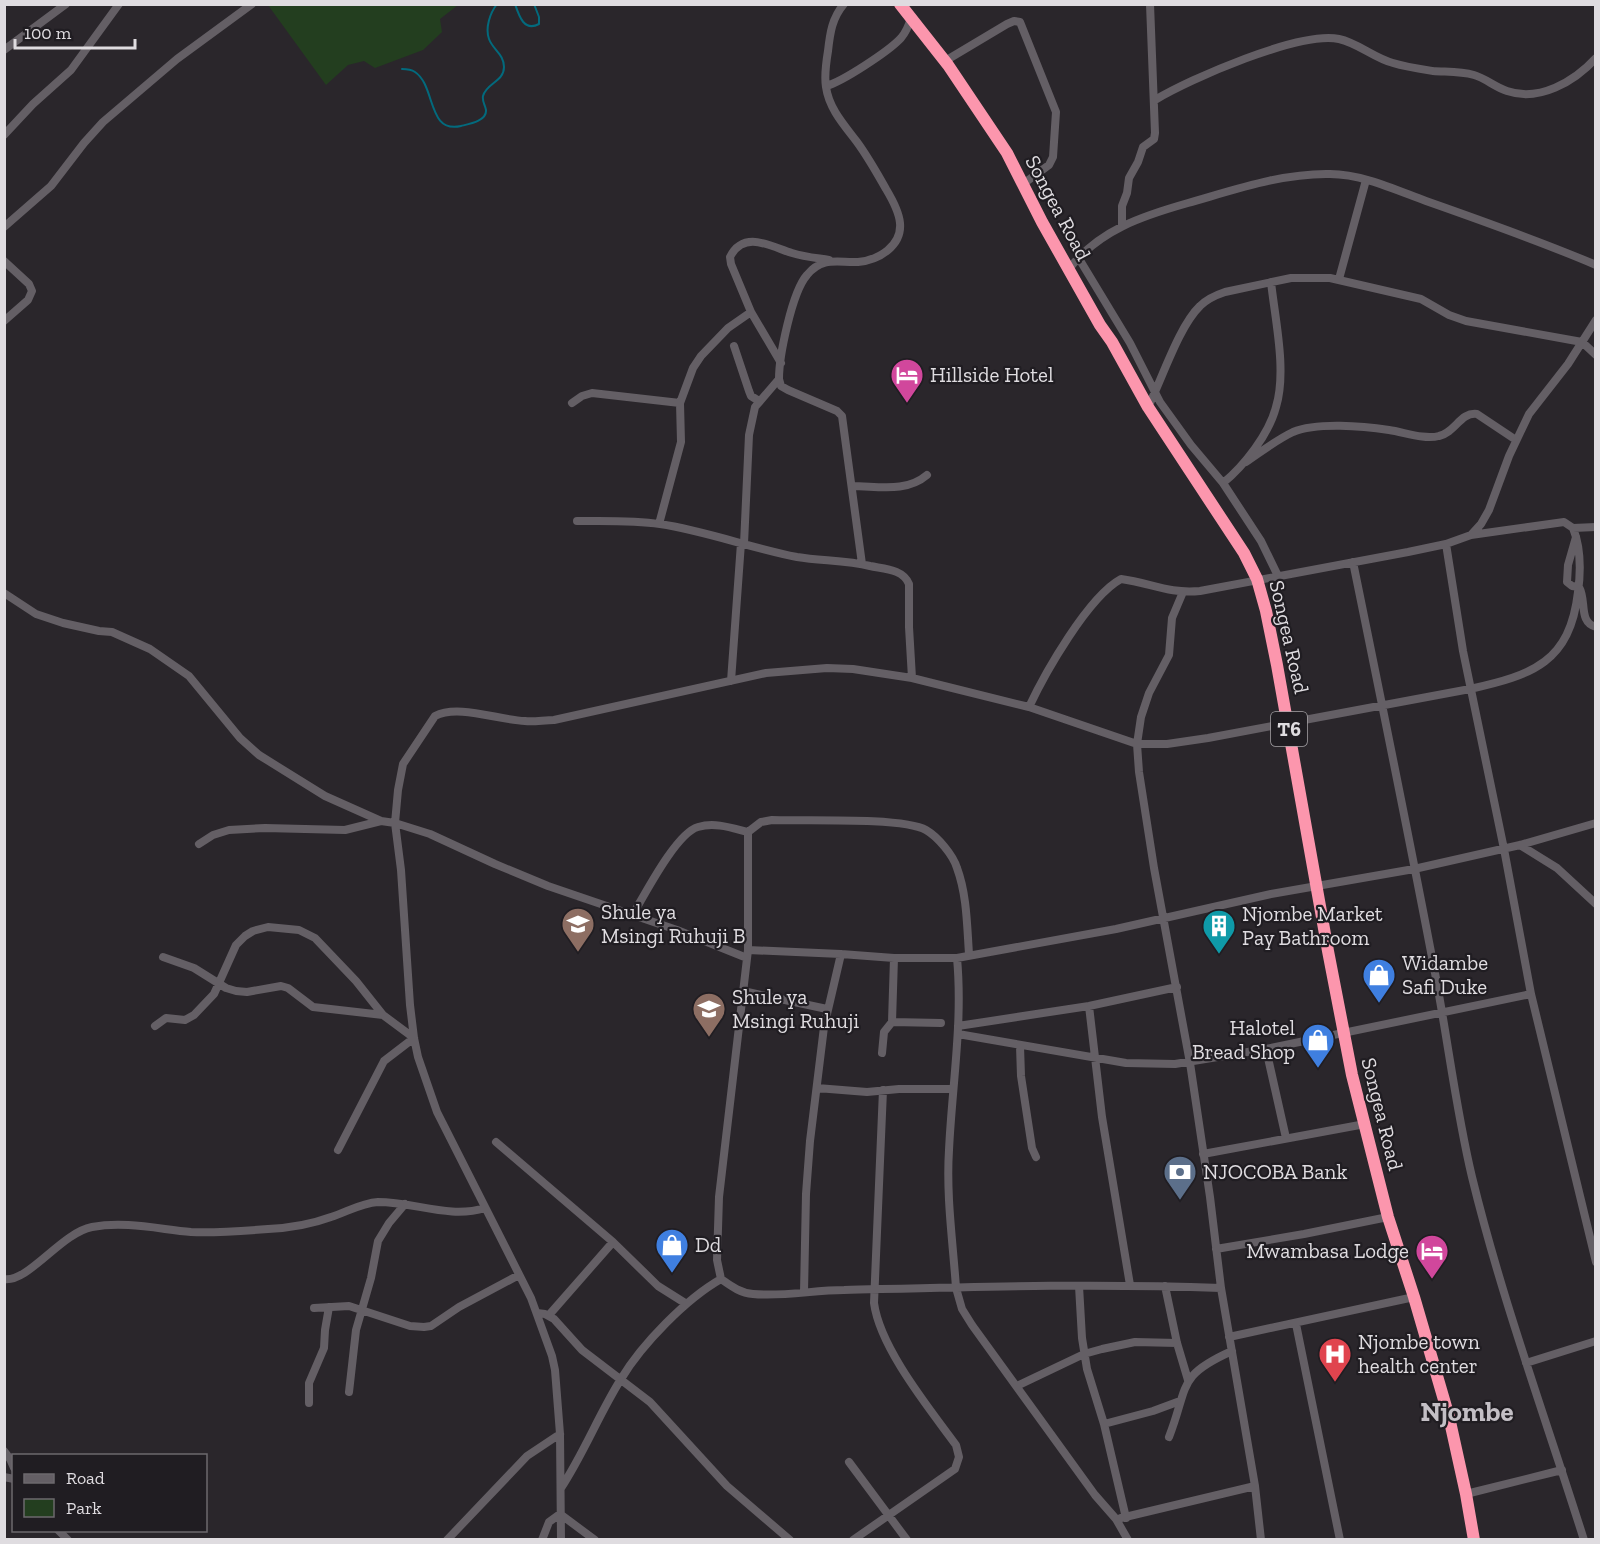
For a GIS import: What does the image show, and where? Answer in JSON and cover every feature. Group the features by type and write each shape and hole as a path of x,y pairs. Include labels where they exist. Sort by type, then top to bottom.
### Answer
{"highway":[{"name":"Songea Road","path":"900,4 945,61 997,137 1100,325 1148,406 1244,553 1257,579 1266,611 1288,722 1343,1033 1388,1217 1449,1417 1474,1539"}],"street":[{"path":"4,50 66,4"},
{"path":"4,135 33,104 71,70 119,4"},
{"path":"4,226 51,186 84,143 104,122 177,59 252,4"},
{"path":"781,363 751,312 731,264 730,257 739,246 753,241 765,242 790,253 859,262 878,256 897,242 899,236 900,220 892,200 834,109 826,86 825,71 832,23 844,4"},
{"path":"1122,225 1122,206 1129,178 1143,147 1154,137 1155,100 1150,4"},
{"path":"826,86 842,80 893,45 903,35 912,18"},
{"path":"945,61 1014,21 1017,20 1022,26 1056,112 1053,157 1049,165 1023,184"},
{"path":"1155,100 1173,89 1237,62 1278,48 1317,39 1339,39 1383,60 1412,68 1475,75 1505,90 1517,93 1541,93 1555,88 1596,58"},
{"path":"1068,270 1078,257 1105,235 1145,215 1277,180 1331,174 1366,180 1545,243 1596,265"},
{"path":"1339,279 1366,180"},
{"path":"1078,257 1130,343 1155,393 1186,438 1223,483 1261,541 1278,576"},
{"path":"834,260 821,264 808,274 798,289 790,312 779,380 788,390 837,411 842,416 861,564"},
{"path":"4,261 29,284 32,291 28,300 4,321"},
{"path":"1148,406 1188,323 1200,306 1225,292 1306,277 1339,279 1421,299 1449,315 1466,321 1582,342 1596,355"},
{"path":"1246,462 1272,418 1279,390 1279,358 1271,282"},
{"path":"659,524 681,442 680,403 693,368 701,356 728,328 751,312"},
{"path":"1471,535 1489,510 1529,414 1596,320"},
{"path":"734,346 751,396 759,401"},
{"path":"731,681 743,543 749,435 755,407 779,380"},
{"path":"572,403 592,393 680,403"},
{"path":"1223,483 1246,462 1278,441 1303,429 1333,426 1439,436 1457,426 1463,417 1470,413 1477,414 1516,441"},
{"path":"852,486 907,487 927,475"},
{"path":"578,521 659,524 796,557 861,564 899,573 906,578 910,597 912,678"},
{"path":"561,1539 560,1434 555,1370 547,1339 519,1275 438,1112 418,1057 414,1038 401,870 395,823 403,764 435,716 443,712 456,711 527,722 554,720 766,673 827,668 853,669 912,678 1029,707 1137,744 1188,741 1470,689 1526,673 1541,665 1564,642 1574,620 1579,587 1580,555 1575,532 1563,522 1471,535 1446,544 1184,592 1169,591 1121,579 1112,584 1060,650 1041,681 1029,707"},
{"path":"1575,532 1596,527"},
{"path":"1575,532 1566,574 1567,582 1579,587"},
{"path":"1446,544 1470,689 1504,849 1531,994 1596,1262"},
{"path":"1353,562 1383,706 1472,1178 1526,1363 1584,1539"},
{"path":"1579,587 1583,597 1584,619 1590,626 1596,627"},
{"path":"4,592 36,614 63,623 112,632 150,649 189,676 240,738 260,755 325,796 381,821 430,834 524,876 632,916 747,954 842,954 894,958 957,958 1163,919 1271,894 1414,869 1504,849 1596,823"},
{"path":"1184,592 1172,618 1169,655 1149,693 1141,717 1137,744 1144,804 1163,919 1190,1063 1221,1288 1255,1486 1261,1539"},
{"path":"969,954 963,887 957,867 928,830 916,825 895,823 772,820 758,823 748,832 747,954 719,1197 717,1260 721,1279 736,1290 752,1294 1130,1285 1221,1288"},
{"path":"199,844 213,835 229,830 265,828 345,830 381,821"},
{"path":"632,916 656,876 687,832 697,827 712,825 748,832"},
{"path":"1520,844 1557,868 1596,904"},
{"path":"154,1026 171,1017 180,1021 189,1019 207,1003 220,984 229,957 245,936 268,927 299,930 315,938 356,981 383,1015 414,1038"},
{"path":"804,1292 806,1194 817,1088 827,1009 842,954"},
{"path":"163,957 194,968 226,988 247,992 281,986 288,988 313,1007 383,1015"},
{"path":"882,1053 884,1032 892,1022 894,958"},
{"path":"957,958 958,1030 948,1177 956,1288 962,1309 1095,1494 1116,1519 1128,1539"},
{"path":"958,1030 1177,987"},
{"path":"742,991 827,1009"},
{"path":"958,1030 1020,1046 1145,1065 1190,1063 1531,994"},
{"path":"1089,1006 1102,1117 1130,1285"},
{"path":"892,1022 941,1023"},
{"path":"338,1150 384,1061 414,1038"},
{"path":"1020,1046 1023,1087 1032,1148 1036,1157"},
{"path":"1266,1049 1286,1138"},
{"path":"817,1088 867,1092 953,1089"},
{"path":"853,1539 943,1479 955,1469 959,1457 956,1445 901,1366 876,1315 883,1090"},
{"path":"1203,1154 1365,1124"},
{"path":"496,1142 613,1242 658,1286 685,1303"},
{"path":"4,1279 15,1279 66,1239 82,1229 93,1227 124,1224 207,1232 271,1229 328,1218 359,1205 374,1202 405,1204 460,1213 485,1208"},
{"path":"350,1392 352,1352 378,1241 389,1222 405,1204"},
{"path":"1216,1249 1388,1217"},
{"path":"549,1315 584,1278 613,1242"},
{"path":"314,1308 349,1305 410,1326 424,1328 519,1275"},
{"path":"561,1489 633,1361 685,1303 721,1279"},
{"path":"1079,1286 1084,1354 1104,1424 1126,1518"},
{"path":"1166,1286 1177,1343 1188,1380"},
{"path":"1229,1337 1414,1297"},
{"path":"309,1403 309,1383 324,1348 329,1307"},
{"path":"537,1313 549,1315 582,1350 641,1393 662,1413 726,1486 790,1539"},
{"path":"1296,1324 1340,1539"},
{"path":"1526,1363 1596,1341"},
{"path":"1017,1386 1084,1354 1134,1342 1177,1343"},
{"path":"1169,1437 1188,1380 1209,1361 1232,1351"},
{"path":"1104,1424 1153,1412 1180,1401"},
{"path":"447,1539 527,1456 560,1434"},
{"path":"849,1462 907,1539"},
{"path":"1466,1494 1562,1470"},
{"path":"1116,1519 1255,1486"},
{"path":"542,1539 549,1522 560,1514"},
{"path":"560,1514 595,1539"}],"green space":[{"path":"268,5 458,5 440,19 442,32 423,50 375,68 364,61 348,65 326,85"}],"waterway":[{"path":"402,69 414,71 422,79 442,123 450,127 461,126 484,117 486,114 483,101 485,92 501,76 504,67 488,35 489,21 497,4"},
{"path":"515,4 523,22 529,26 539,24 534,4"}],"place":[{"name":"Hillside Hotel","path":"907,404"},
{"name":"Shule ya Msingi Ruhuji B","path":"578,953"},
{"name":"Njombe Market Pay Bathroom","path":"1219,955"},
{"name":"Widambe Safi Duke","path":"1379,1004"},
{"name":"Shule ya Msingi Ruhuji","path":"709,1038"},
{"name":"Halotel Bread Shop","path":"1318,1069"},
{"name":"NJOCOBA Bank","path":"1180,1201"},
{"name":"Dd","path":"672,1274"},
{"name":"Mwambasa Lodge","path":"1432,1280"},
{"name":"Njombe town health center","path":"1335,1383"}],"district":[{"name":"Njombe","path":"1467,1412"}]}
